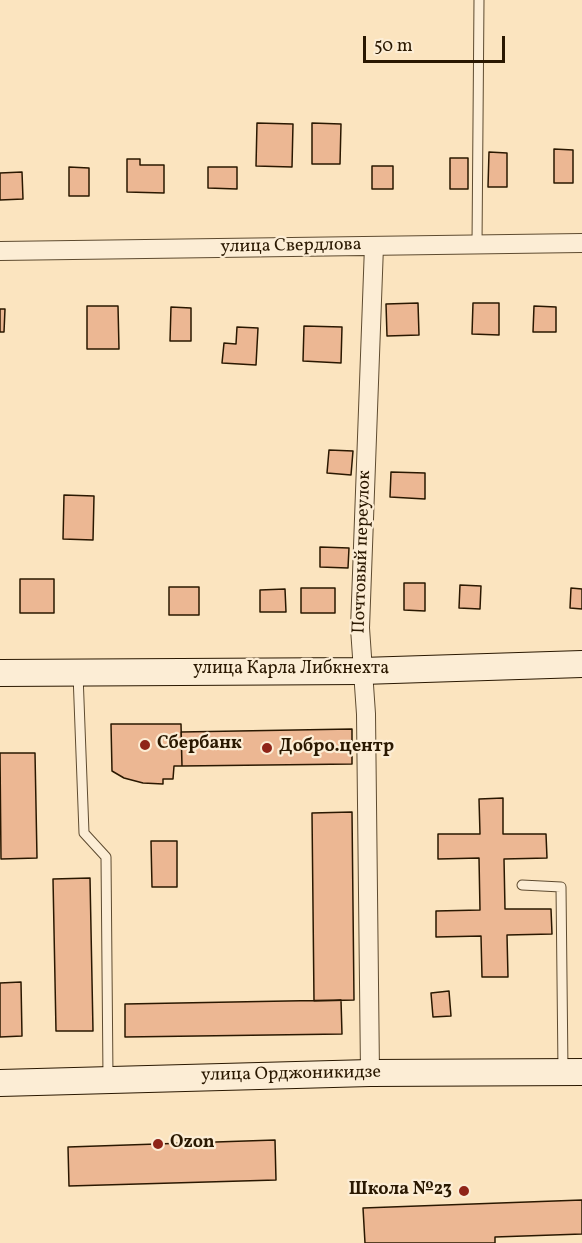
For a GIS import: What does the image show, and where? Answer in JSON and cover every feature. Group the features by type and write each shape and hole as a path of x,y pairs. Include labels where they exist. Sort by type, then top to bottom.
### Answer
{"street":[{"name":"улица Свердлова","path":"0,251 582,243"},
{"name":"Почтовый переулок","path":"370,1073 366,714 360,628 374,246"},
{"name":"улица Карла Либкнехта","path":"0,673 363,671 582,664"},
{"name":"улица Орджоникидзе","path":"0,1083 370,1073 572,1072"}],"lane":[{"path":"477,244 479,0"},
{"path":"78,671 84,833 106,857 108,1080"},
{"path":"522,885 561,886 572,1072"}],"building":[{"path":"257,123 293,124 292,167 256,166"},
{"path":"312,123 341,124 340,164 312,164"},
{"path":"554,149 573,150 573,183 554,183"},
{"path":"489,152 507,153 507,187 488,187"},
{"path":"450,158 468,158 468,189 450,189"},
{"path":"127,159 140,159 140,165 164,165 164,193 127,192"},
{"path":"372,166 393,166 393,189 372,189"},
{"path":"69,167 89,168 89,196 69,196"},
{"path":"208,167 237,167 237,189 208,188"},
{"path":"22,172 23,199 0,200 0,173"},
{"path":"418,303 419,335 387,336 386,304"},
{"path":"473,303 499,303 499,335 472,334"},
{"path":"87,306 118,306 119,349 87,349"},
{"path":"534,306 556,307 556,332 533,332"},
{"path":"171,307 191,308 191,341 170,341"},
{"path":"0,309 5,309 4,332 0,332"},
{"path":"304,326 342,327 341,363 303,361"},
{"path":"237,327 258,328 256,365 222,363 224,343 236,344"},
{"path":"329,450 353,451 351,475 327,473"},
{"path":"391,472 425,473 425,499 390,497"},
{"path":"64,495 94,496 93,540 63,539"},
{"path":"320,547 349,548 348,568 320,567"},
{"path":"20,579 54,579 54,613 20,613"},
{"path":"404,583 425,583 425,611 404,610"},
{"path":"460,585 481,586 480,609 459,608"},
{"path":"169,587 199,587 199,615 169,615"},
{"path":"301,588 335,588 335,613 301,613"},
{"path":"571,588 582,589 582,609 570,608"},
{"path":"285,589 286,612 260,612 260,590"},
{"path":"111,724 181,724 182,766 174,766 173,779 163,779 163,784 143,783 124,778 112,771"},
{"path":"352,729 352,764 182,766 181,732"},
{"path":"0,753 35,753 37,858 1,859"},
{"path":"503,798 503,834 546,834 547,858 504,859 505,909 551,909 552,934 507,935 508,977 482,977 481,936 436,937 436,911 480,910 479,858 438,859 438,834 480,834 479,799"},
{"path":"352,812 354,1000 314,1001 312,813"},
{"path":"151,841 177,841 177,887 152,887"},
{"path":"90,878 93,1031 56,1031 53,879"},
{"path":"21,982 22,1036 0,1037 0,983"},
{"path":"449,991 451,1016 433,1017 431,993"},
{"path":"341,1000 342,1034 125,1037 125,1004"},
{"path":"275,1140 276,1180 69,1186 68,1147"},
{"path":"582,1200 582,1234 495,1237 495,1243 365,1243 363,1208"}],"place":[{"name":"Сбербанк","path":"145,745"},
{"name":"Добро.центр","path":"267,748"},
{"name":"Ozon","path":"158,1144"},
{"name":"Школа №23","path":"464,1191"}]}
